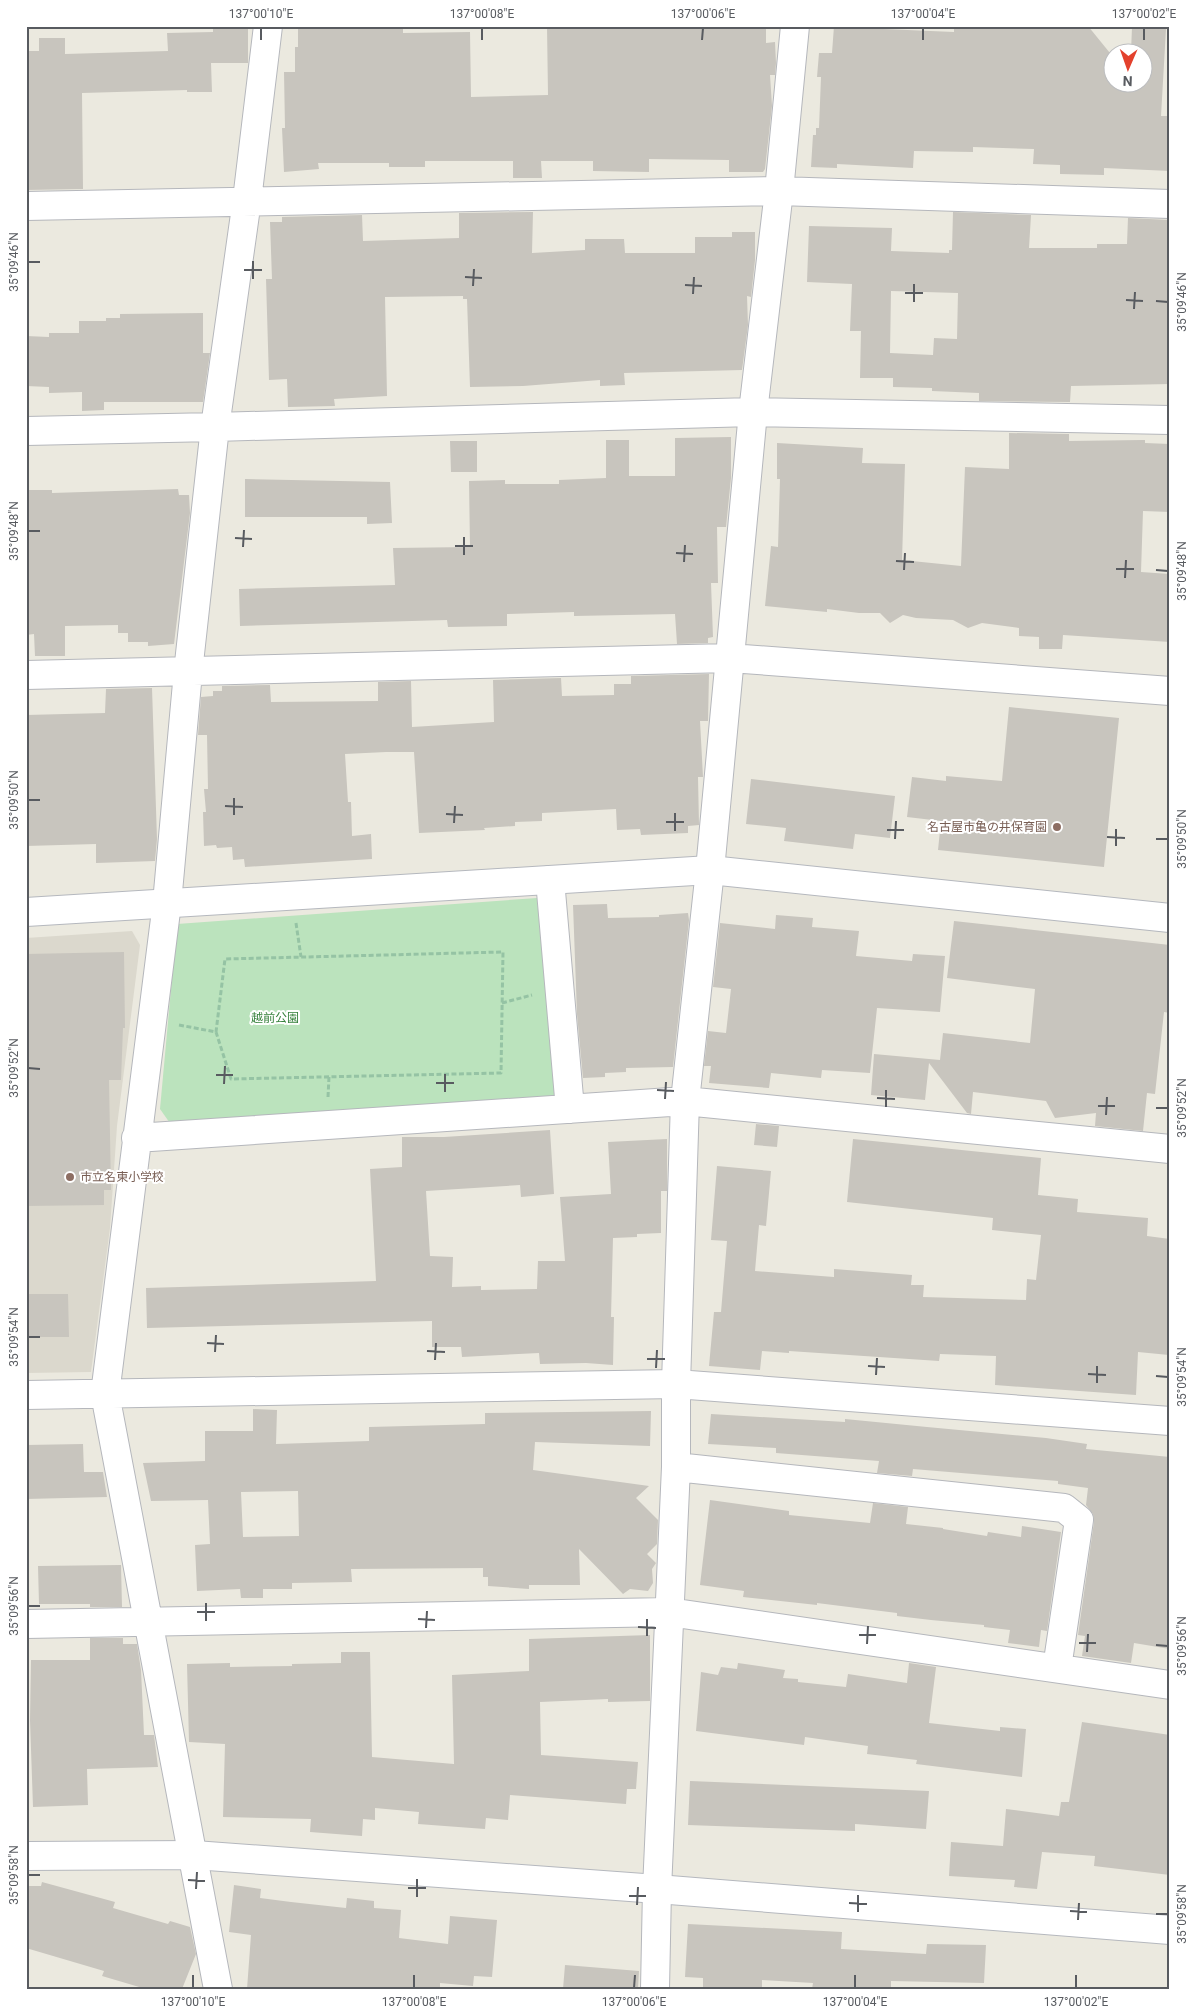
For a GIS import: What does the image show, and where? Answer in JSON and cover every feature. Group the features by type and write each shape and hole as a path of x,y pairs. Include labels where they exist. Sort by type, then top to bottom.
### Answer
{"street":[{"path":"218,1989 105,1394 167,903 188,672 216,427 247,200 268,26"},
{"path":"655,1989 657,1889 676,1467 676,1384 685,1101 710,870 753,412 779,191 795,26"},
{"path":"26,206 247,200 779,191 1170,204"},
{"path":"26,431 753,412 1170,420"},
{"path":"26,675 730,658 1170,691"},
{"path":"26,912 710,870 1170,918"},
{"path":"550,880 570,1109"},
{"path":"136,1138 685,1101 1170,1149"},
{"path":"26,1395 676,1384 1170,1421"},
{"path":"676,1467 1064,1508 1079,1520 1057,1668"},
{"path":"26,1624 669,1612 1170,1685"},
{"path":"26,1856 194,1855 657,1889 1170,1930"}],"path":[{"path":"503,952 501,1074 231,1079 216,1032 226,959 503,952"},
{"path":"151,1020 216,1032"}],"shaded area":[{"name":"市立名東小学校","path":"132,931 140,945 117,1126 110,1228 91,1372 26,1373 26,938"}],"green space":[{"name":"越前公園","path":"537,898 555,1097 172,1126 160,1109 177,924"}],"building":[{"path":"213,26 248,26 248,63 211,63 212,92 187,92 187,90 82,93 83,189 26,190 26,51 39,51 39,38 65,38 65,54 168,51 167,33 213,32"},
{"path":"335,26 335,29 403,29 403,33 470,32 471,97 548,95 547,26 766,26 766,43 775,42 776,63 775,75 770,75 772,106 765,169 763,172 729,172 729,160 649,159 649,172 593,171 593,161 541,161 542,178 513,178 513,161 425,161 425,167 389,167 389,163 318,163 319,169 284,172 282,128 285,128 284,72 295,72 295,47 298,47 298,27"},
{"path":"834,26 884,26 884,29 954,32 954,26 1088,26 1104,46 1104,92 1154,92 1154,42 1131,42 1132,27 1166,29 1161,116 1170,116 1170,171 1104,168 1104,175 1060,174 1060,165 1033,164 1034,149 973,147 973,152 914,151 913,168 837,164 837,168 811,167 813,135 816,135 816,128 819,128 821,77 817,77 819,53 832,53"},
{"path":"533,212 532,253 585,250 585,239 624,239 625,253 695,253 695,237 732,237 732,232 755,232 755,260 751,297 747,296 748,325 742,370 624,373 625,385 600,386 600,380 523,386 470,387 467,299 463,299 463,296 385,297 387,396 334,399 335,406 288,407 287,379 269,380 266,279 272,279 270,222 282,222 282,217 362,215 363,241 459,238 459,213"},
{"path":"953,212 1031,215 1029,248 1097,248 1097,244 1127,244 1128,218 1170,220 1170,384 1071,386 1070,402 979,401 979,393 932,391 932,388 893,387 893,378 860,378 861,331 850,331 852,284 807,282 809,226 892,228 891,251 949,253 949,250 952,250","holes":["891,291 958,293 957,339 934,338 933,355 890,353"]},
{"path":"203,313 203,353 210,353 203,402 104,402 104,410 82,411 82,392 49,393 49,387 26,386 26,336 49,337 49,333 79,333 79,321 106,321 106,318 120,318 120,314"},
{"path":"1009,433 1069,434 1069,441 1145,440 1145,443 1170,444 1170,512 1143,511 1141,572 1170,574 1170,642 1063,635 1062,649 1039,649 1039,637 1019,636 1019,628 982,623 968,628 953,620 916,618 903,615 890,623 880,613 859,613 827,609 827,612 765,606 771,546 778,547 780,479 777,479 777,443 863,448 862,463 905,464 902,560 961,566 965,467 1009,469"},
{"path":"731,437 731,478 726,527 717,527 718,583 711,583 713,637 708,638 708,643 677,644 675,614 574,616 574,612 507,614 507,626 448,627 447,620 240,626 239,589 395,585 393,548 470,547 469,481 505,480 505,484 559,484 559,480 606,478 606,440 629,440 629,476 675,476 675,438"},
{"path":"450,441 477,441 477,472 451,472"},
{"path":"245,479 390,482 392,523 367,524 367,517 245,517"},
{"path":"178,489 179,495 189,495 190,513 174,644 148,646 148,642 128,642 128,633 118,633 118,625 65,626 65,656 35,656 34,634 26,635 27,490 52,490 52,493"},
{"path":"709,674 708,721 700,721 703,777 698,777 699,825 688,826 688,833 641,835 640,829 617,830 616,809 542,813 542,821 515,822 515,826 484,828 485,830 419,833 414,752 386,752 345,754 348,802 351,802 352,836 371,834 372,859 245,867 244,859 233,860 232,847 217,848 216,845 204,846 203,812 206,812 204,789 208,789 207,735 198,735 201,697 213,696 213,691 222,691 222,686 270,685 271,702 378,701 378,682 411,681 412,727 494,722 493,680 561,678 562,696 614,695 614,684 631,684 631,676"},
{"path":"152,688 157,839 155,861 96,863 96,844 26,846 26,715 105,713 106,689"},
{"path":"1009,707 1119,718 1104,867 938,850 941,821 907,817 912,777 946,781 946,776 1002,781"},
{"path":"751,779 895,796 890,838 855,834 853,849 784,841 786,828 746,824"},
{"path":"607,904 608,918 659,917 659,915 688,913 689,920 673,1067 626,1068 626,1072 605,1073 605,1077 583,1078 577,1014 573,905"},
{"path":"776,915 813,918 812,927 859,931 856,956 912,961 913,954 945,956 940,1012 877,1008 870,1073 822,1070 821,1078 771,1073 769,1088 709,1083 711,1066 704,1066 708,1031 726,1033 731,989 713,987 720,923 775,929"},
{"path":"954,921 1170,945 1170,1013 1164,1012 1155,1094 1147,1093 1143,1131 1095,1126 1096,1113 1055,1118 1046,1101 973,1092 971,1114 967,1113 929,1063 925,1100 871,1095 874,1054 940,1060 943,1033 1030,1043 1035,989 947,978"},
{"path":"124,952 125,1028 123,1028 121,1080 109,1080 111,1190 104,1190 104,1205 26,1206 26,954"},
{"path":"756,1124 779,1126 777,1147 754,1145"},
{"path":"550,1130 554,1194 521,1197 520,1185 426,1191 430,1256 453,1257 452,1287 481,1286 481,1290 537,1289 538,1261 565,1261 560,1197 611,1194 608,1142 667,1139 667,1191 661,1191 661,1233 613,1238 611,1317 614,1317 613,1365 586,1363 540,1364 539,1353 462,1357 461,1347 432,1347 432,1321 147,1328 146,1288 376,1281 370,1169 402,1167 402,1137 444,1137"},
{"path":"853,1139 1041,1158 1038,1195 1078,1199 1077,1212 1148,1218 1147,1236 1170,1239 1169,1355 1138,1352 1136,1395 995,1385 996,1356 940,1354 939,1361 789,1351 789,1353 762,1351 760,1370 709,1366 714,1312 721,1312 727,1241 711,1240 717,1166 771,1171 766,1226 759,1225 755,1271 834,1277 834,1269 912,1275 911,1285 924,1285 923,1297 1026,1300 1027,1279 1036,1280 1041,1235 992,1230 993,1218 847,1202"},
{"path":"26,1294 68,1294 69,1337 26,1337"},
{"path":"253,1409 277,1410 276,1444 369,1441 369,1427 485,1424 485,1413 651,1411 650,1446 535,1442 533,1470 649,1486 636,1498 658,1520 657,1544 647,1554 656,1563 652,1569 653,1583 648,1591 630,1589 623,1594 579,1549 580,1585 529,1585 529,1589 488,1586 488,1577 483,1577 483,1568 351,1569 352,1582 292,1583 292,1589 263,1589 263,1598 241,1598 240,1589 197,1591 195,1545 210,1544 208,1500 151,1501 143,1463 205,1461 205,1431 253,1431","holes":["298,1491 299,1536 243,1537 241,1492"]},
{"path":"711,1414 845,1422 845,1419 1046,1438 1087,1444 1086,1449 1170,1457 1170,1649 1134,1643 1131,1663 1082,1656 1085,1636 1078,1635 1094,1522 1093,1514 1086,1505 1088,1488 1058,1484 1058,1481 913,1469 912,1476 877,1473 879,1461 776,1453 776,1448 708,1444"},
{"path":"83,1444 84,1472 103,1472 107,1497 26,1499 26,1445"},
{"path":"710,1500 789,1511 789,1515 870,1523 873,1503 908,1507 906,1524 987,1536 988,1532 1021,1537 1022,1526 1061,1532 1047,1631 1041,1630 1039,1647 1008,1643 1010,1630 984,1627 984,1625 897,1616 897,1613 817,1603 817,1605 743,1597 744,1591 700,1585"},
{"path":"121,1565 122,1607 90,1607 90,1604 39,1604 38,1566"},
{"path":"650,1635 650,1701 608,1702 608,1699 540,1702 541,1755 638,1762 636,1789 627,1789 626,1804 510,1795 508,1820 486,1818 485,1829 418,1824 419,1812 375,1808 375,1820 363,1819 362,1836 310,1832 311,1819 223,1817 225,1744 189,1742 187,1664 230,1663 230,1667 341,1663 341,1652 370,1652 372,1757 454,1764 452,1675 529,1671 529,1639"},
{"path":"90,1638 123,1638 123,1644 137,1644 141,1670 144,1735 154,1735 158,1767 87,1769 88,1805 33,1807 30,1720 31,1660 90,1660"},
{"path":"738,1663 785,1670 783,1678 798,1679 798,1682 846,1687 848,1674 907,1683 909,1663 936,1667 929,1723 1000,1731 1000,1727 1026,1729 1022,1777 916,1764 917,1760 867,1754 868,1746 805,1737 804,1745 696,1731 701,1672 718,1675 721,1667 737,1669"},
{"path":"1082,1722 1170,1735 1170,1875 1094,1866 1095,1856 1042,1852 1037,1889 1014,1887 1015,1880 949,1876 951,1842 1003,1846 1006,1809 1059,1816 1061,1802 1069,1802"},
{"path":"690,1781 929,1791 926,1829 855,1824 855,1831 688,1825"},
{"path":"42,1882 115,1902 113,1908 168,1924 170,1921 190,1927 196,1954 182,1989 146,1989 102,1976 104,1971 26,1948 26,1886 41,1886"},
{"path":"234,1885 261,1889 260,1898 291,1902 346,1908 347,1898 374,1901 374,1908 401,1910 399,1938 448,1944 450,1916 497,1920 492,1977 474,1976 473,1986 440,1983 440,1989 247,1989 251,1935 229,1932"},
{"path":"688,1924 842,1932 841,1949 926,1954 927,1944 986,1945 984,1983 891,1981 891,1989 812,1989 813,1983 762,1980 762,1989 703,1989 703,1978 685,1977"},
{"path":"565,1965 639,1971 638,1989 563,1989"}],"place":[{"name":"名古屋市亀の井保育園","path":"1057,827"},
{"name":"市立名東小学校","path":"70,1177"}]}
